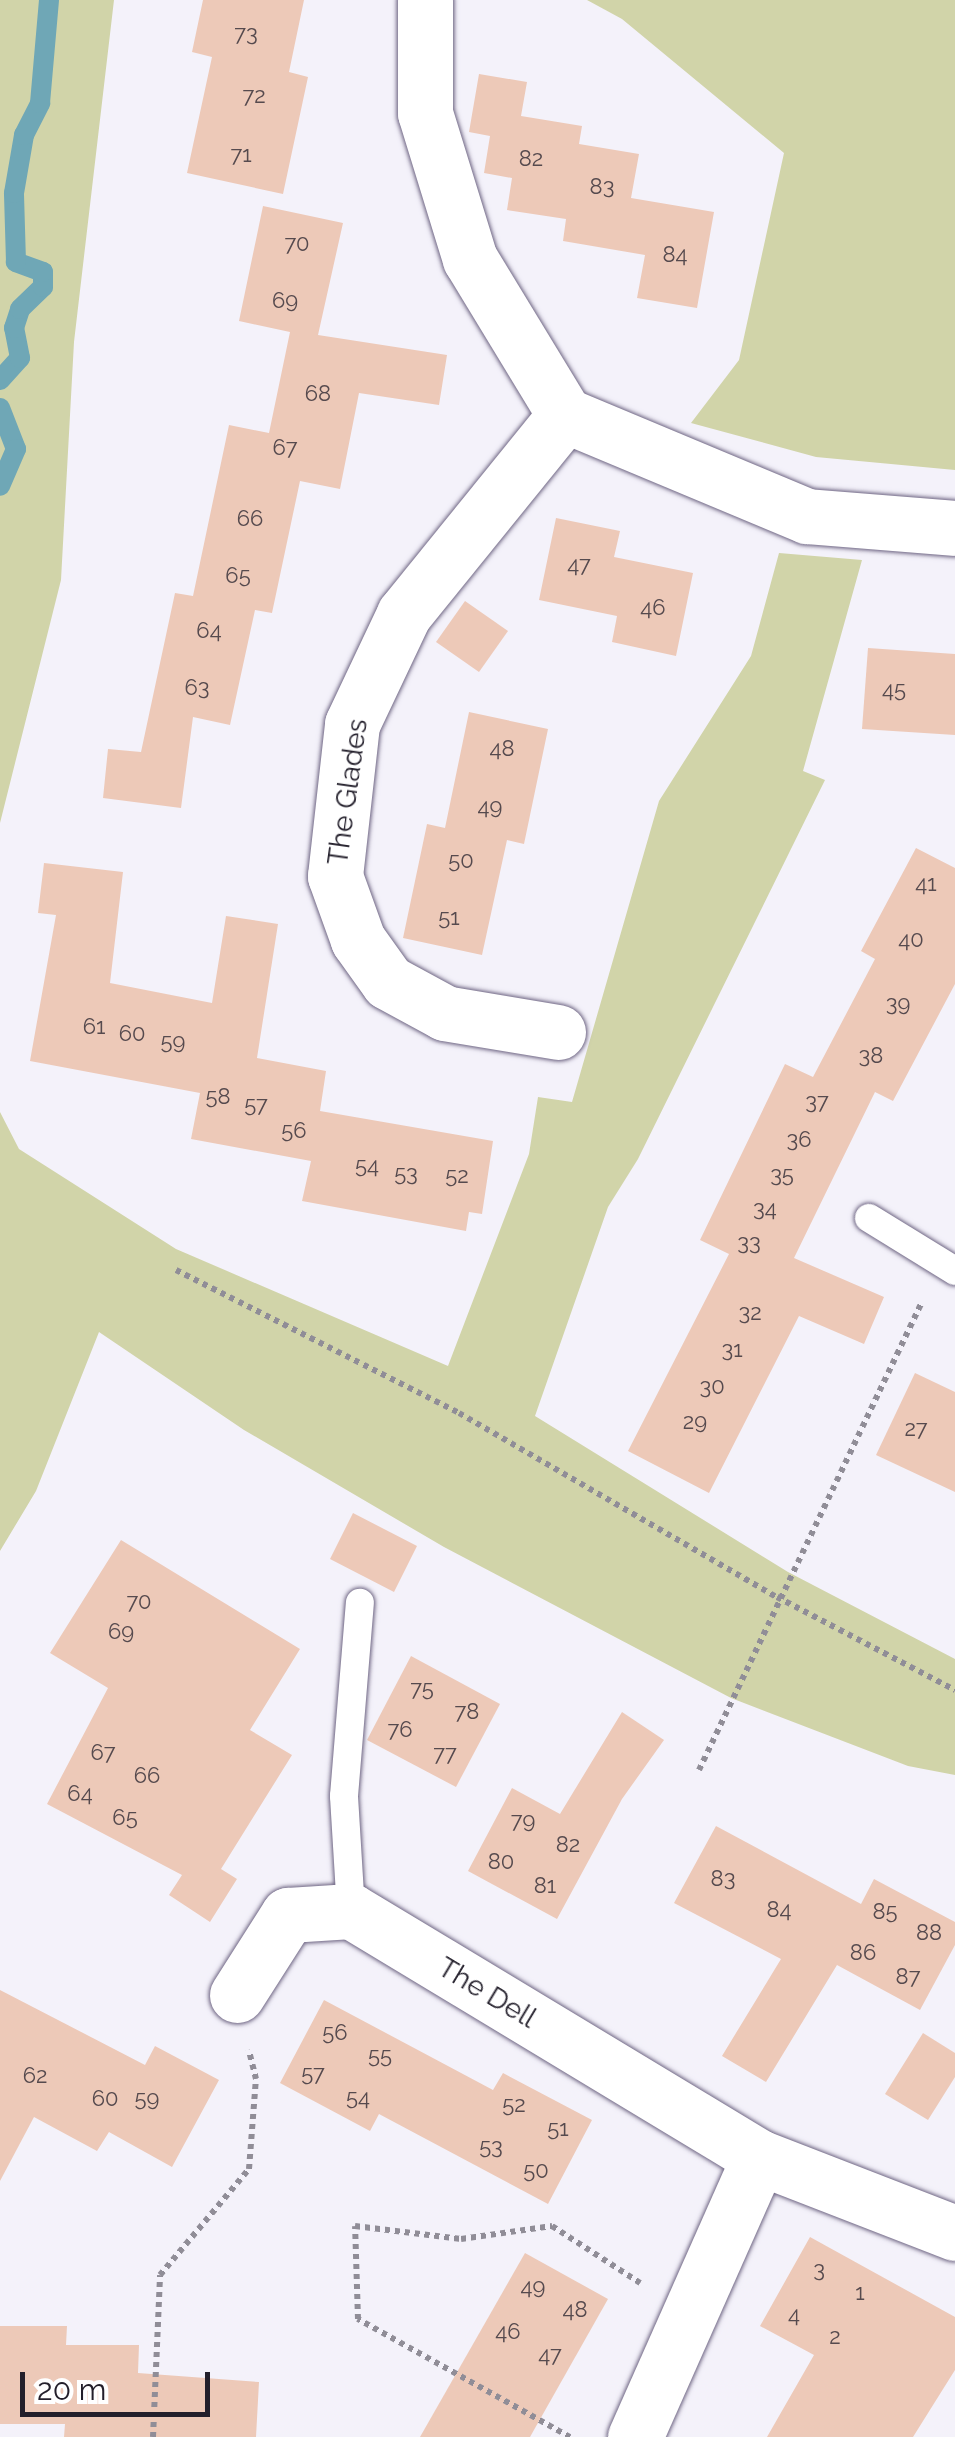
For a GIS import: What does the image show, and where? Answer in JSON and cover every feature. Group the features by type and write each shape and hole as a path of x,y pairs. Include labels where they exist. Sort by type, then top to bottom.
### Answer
{"street":[{"path":"425,0 425,113 470,259 565,415 807,516 955,528"},
{"name":"The Glades","path":"558,1032 445,1013 388,982 358,940 335,876 352,724 404,614 565,415"},
{"path":"237,1995 288,1915 350,1911"},
{"name":"The Dell","path":"350,1911 759,2157 955,2234"},
{"path":"635,2437 759,2157"}],"lane":[{"path":"869,1218 948,1267"},
{"path":"350,1911 344,1796 360,1603"}],"path":[{"path":"698,1770 777,1597 948,1267"},
{"path":"176,1270 284,1319 460,1413 777,1597 955,1690"},
{"path":"153,2437 160,2275 249,2170 256,2079 237,1995"},
{"path":"570,2437 358,2319 355,2226 461,2239 552,2226 689,2314"}],"green space":[{"path":"0,0 114,0 74,342 61,580 0,823"},
{"path":"587,0 955,0 955,470 816,457 691,423 739,360 784,153 622,19"},
{"path":"779,553 862,560 803,771 825,780 638,1159 608,1207 535,1416 788,1572 955,1659 955,1775 908,1766 731,1698 444,1547 244,1430 99,1332 36,1491 0,1551 0,1112 19,1149 176,1249 448,1366 529,1154 538,1097 572,1102 659,801 751,656"}],"building":[{"path":"203,0 304,0 289,72 308,77 283,194 187,173 212,57 192,52"},
{"path":"479,74 527,82 521,116 582,126 579,144 639,154 631,198 714,212 697,308 637,298 645,255 563,241 566,219 507,210 512,178 484,173 490,136 469,132"},
{"path":"263,206 343,223 318,335 447,355 439,405 359,393 340,489 300,481 272,613 255,610 230,725 193,717 181,808 103,798 108,749 141,752 175,593 193,596 229,425 269,433 290,332 239,321"},
{"path":"556,518 620,531 614,557 693,573 676,656 612,642 617,616 539,600"},
{"path":"465,601 508,631 479,672 436,642"},
{"path":"868,648 955,654 955,735 862,729"},
{"path":"469,712 548,729 524,844 507,840 482,955 403,938 427,824 445,828"},
{"path":"916,848 955,868 955,984 893,1101 875,1092 794,1258 884,1297 864,1344 799,1316 709,1493 628,1451 729,1254 700,1240 785,1064 813,1077 875,959 861,951"},
{"path":"44,863 123,872 110,983 212,1003 226,916 278,924 257,1058 326,1071 320,1111 493,1141 482,1214 469,1212 466,1231 302,1201 311,1161 191,1139 200,1093 30,1061 56,915 38,913"},
{"path":"915,1373 955,1392 955,1492 876,1455"},
{"path":"353,1513 417,1546 394,1592 330,1559"},
{"path":"121,1540 300,1649 250,1730 292,1755 221,1869 237,1879 210,1922 169,1895 182,1875 47,1804 108,1688 50,1653"},
{"path":"411,1656 500,1704 456,1787 367,1740"},
{"path":"622,1712 664,1740 622,1799 557,1919 468,1871 512,1788 560,1814"},
{"path":"716,1826 861,1904 874,1879 955,1922 955,1945 920,2010 837,1965 766,2082 722,2056 781,1959 674,1903"},
{"path":"0,1990 145,2065 155,2046 219,2080 172,2167 109,2132 97,2151 34,2117 0,2181"},
{"path":"324,2000 493,2090 503,2073 592,2120 548,2204 379,2114 370,2131 280,2083"},
{"path":"923,2033 955,2053 955,2077 928,2120 885,2094"},
{"path":"810,2237 955,2317 955,2370 913,2437 767,2437 814,2355 760,2326"},
{"path":"525,2253 608,2299 530,2437 420,2437"},
{"path":"0,2326 67,2326 66,2345 139,2345 138,2373 259,2382 256,2437 64,2437 65,2424 0,2424"}],"waterway":[{"path":"0,380 20,358 14,328 20,309 43,287 43,272 16,262 14,193 24,135 40,103 49,0"},
{"path":"0,408 16,449 0,486"}]}
